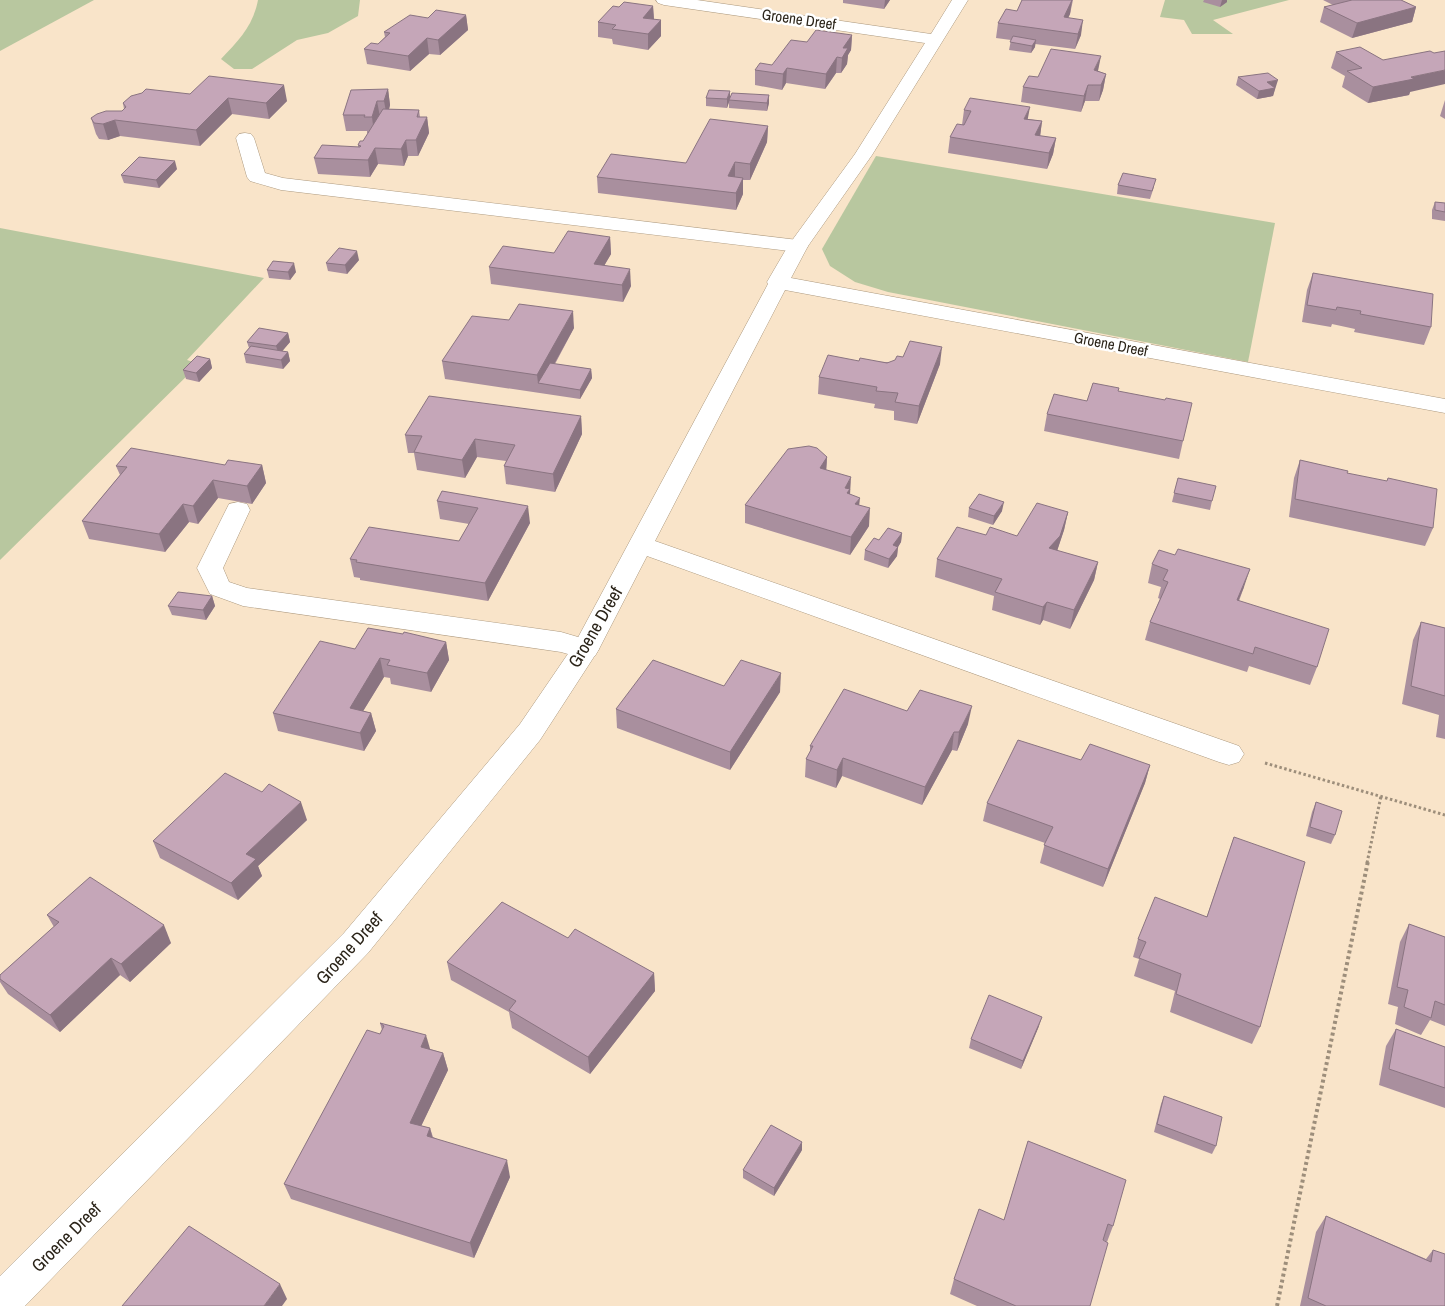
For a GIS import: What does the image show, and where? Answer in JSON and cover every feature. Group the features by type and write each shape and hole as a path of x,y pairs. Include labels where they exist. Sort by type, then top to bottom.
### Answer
{"street":[{"name":"Groene Dreef","path":"664,0 934,39"},
{"name":"Groene Dreef","path":"0,1304 356,943 530,732 585,649 798,246 863,155 960,0"},
{"path":"245,138 256,176 281,184 798,246"},
{"name":"Groene Dreef","path":"778,282 1445,406"},
{"path":"238,510 210,568 219,588 242,597 560,642 585,649"},
{"path":"641,544 1229,754"}],"path":[{"path":"1229,754 1445,815"},
{"path":"1277,1306 1381,796"}],"green space":[{"path":"0,0 94,0 0,51"},
{"path":"258,0 360,0 358,16 328,33 297,40 252,69 234,69 221,59 249,25"},
{"path":"1165,0 1289,0 1213,20 1233,34 1192,34 1184,20 1160,17"},
{"path":"876,156 1275,223 1248,362 888,292 855,282 830,266 822,249"},
{"path":"0,228 264,278 187,360 199,364 0,560"}],"building":[{"path":"1022,0 1072,0 1064,17 1083,20 1078,34 998,23 1006,9 1017,11"},
{"path":"1352,0 1401,0 1416,7 1357,23 1324,7"},
{"path":"624,2 653,6 643,18 661,20 648,34 612,29 616,25 598,22 613,6 619,7"},
{"path":"436,10 466,15 438,40 427,38 408,56 364,49 371,43 378,44 390,33 384,32 410,15 428,18"},
{"path":"816,30 852,35 843,48 848,48 842,58 837,57 826,74 787,68 783,74 755,70 760,63 772,65 791,40 807,42"},
{"path":"1013,36 1036,40 1032,46 1010,42"},
{"path":"1360,47 1383,60 1430,51 1434,53 1445,51 1445,70 1411,77 1414,79 1373,87 1347,71 1362,68 1336,52"},
{"path":"1051,49 1101,56 1094,70 1106,74 1101,85 1088,85 1084,96 1023,87 1029,76 1038,77"},
{"path":"1268,73 1278,80 1267,82 1275,88 1259,91 1238,77"},
{"path":"209,76 284,85 266,103 228,98 196,130 115,120 103,124 94,123 91,118 106,111 122,111 126,107 123,103 131,96 142,93 146,89 190,94"},
{"path":"388,89 384,101 377,101 372,117 364,117 365,115 343,115 351,90"},
{"path":"709,90 730,91 727,99 706,98"},
{"path":"732,93 769,95 767,103 729,100"},
{"path":"970,98 1030,107 1024,119 1042,121 1035,135 1056,138 1049,153 950,137 957,124 964,125 971,111 964,110"},
{"path":"383,109 419,110 417,117 427,117 416,140 406,140 401,149 375,148 368,160 314,158 322,145 360,147 358,145 360,141 363,141"},
{"path":"710,119 768,126 750,164 735,162 728,176 743,178 736,193 597,177 611,154 686,163"},
{"path":"139,157 175,161 156,180 121,175"},
{"path":"1123,173 1156,179 1152,191 1118,185"},
{"path":"1435,202 1445,203 1445,212 1435,210"},
{"path":"568,231 610,237 594,264 630,269 622,285 489,267 503,246 554,253"},
{"path":"339,248 357,251 345,265 326,263"},
{"path":"273,261 294,263 288,272 267,270"},
{"path":"1313,273 1433,294 1431,327 1360,314 1361,311 1337,307 1336,310 1307,305"},
{"path":"519,304 573,311 537,375 442,361 472,316 509,320"},
{"path":"259,328 288,333 276,346 247,342"},
{"path":"910,341 942,347 919,406 895,402 898,393 876,391 877,387 819,377 828,355 859,361 860,358 887,363 895,360 897,356 903,357"},
{"path":"251,346 288,352 281,360 244,354"},
{"path":"197,356 210,359 196,373 183,370"},
{"path":"550,363 591,369 580,390 538,383"},
{"path":"1093,383 1119,388 1118,391 1192,403 1183,441 1047,414 1054,394 1087,401"},
{"path":"429,396 581,416 553,474 504,466 515,445 475,439 462,460 414,452 422,436 405,435"},
{"path":"809,446 817,448 827,457 820,468 851,477 845,488 850,489 847,493 860,498 855,504 870,508 851,537 745,505 788,449"},
{"path":"131,448 225,465 228,460 262,465 247,486 213,480 193,506 183,504 159,534 82,521 127,467 116,466"},
{"path":"1300,460 1348,471 1347,473 1387,481 1388,478 1437,489 1433,528 1295,499"},
{"path":"1178,478 1216,486 1212,501 1174,493"},
{"path":"442,491 528,506 485,583 356,562 357,560 350,559 369,527 459,541 478,508 437,501"},
{"path":"979,494 1004,502 994,516 969,508"},
{"path":"1037,503 1068,512 1060,536 1049,548 1098,562 1074,610 1047,602 1043,607 995,592 1002,579 937,559 957,527 986,535 990,527 1017,536"},
{"path":"888,528 902,533 893,545 898,547 889,559 865,550 874,538 879,540"},
{"path":"1178,549 1250,569 1237,600 1329,629 1317,667 1255,647 1253,654 1150,622 1168,582 1163,580 1168,570 1152,564 1159,550 1175,555"},
{"path":"178,592 212,596 203,610 168,606"},
{"path":"1421,622 1445,628 1445,696 1411,686"},
{"path":"368,628 403,634 404,632 446,642 427,673 387,665 390,660 380,658 350,708 371,713 360,733 273,713 320,641 355,649"},
{"path":"653,660 724,686 741,660 781,673 730,752 616,709"},
{"path":"844,689 907,711 920,690 972,706 959,732 954,732 925,787 843,758 837,770 806,759 813,746 810,746"},
{"path":"1018,740 1081,760 1090,744 1150,765 1108,869 1044,845 1053,827 987,803"},
{"path":"225,773 262,792 269,784 301,802 246,854 256,859 231,883 153,841"},
{"path":"1316,802 1342,811 1335,835 1310,827"},
{"path":"1234,837 1305,862 1260,1027 1176,994 1181,974 1139,958 1146,942 1138,939 1155,897 1207,917"},
{"path":"90,877 164,925 121,964 111,958 50,1015 0,979 0,975 59,922 47,915"},
{"path":"502,902 568,938 575,929 654,973 588,1057 509,1010 516,1001 447,962"},
{"path":"1409,924 1445,937 1445,1005 1435,1001 1431,1018 1404,1007 1408,990 1397,987"},
{"path":"989,995 1042,1017 1023,1061 971,1039"},
{"path":"380,1023 426,1035 421,1047 443,1053 410,1123 430,1128 427,1136 507,1160 470,1243 284,1184 367,1030 380,1034 384,1026"},
{"path":"1396,1029 1445,1047 1445,1088 1389,1069"},
{"path":"1164,1096 1222,1117 1216,1146 1157,1124"},
{"path":"771,1125 802,1142 774,1188 743,1170"},
{"path":"1028,1141 1126,1180 1113,1226 1108,1224 1103,1240 1108,1243 1090,1306 1016,1306 954,1279 979,1209 1004,1220"},
{"path":"1326,1216 1431,1262 1433,1250 1445,1254 1445,1306 1326,1306 1308,1298"},
{"path":"189,1226 280,1284 264,1306 122,1306"}]}
